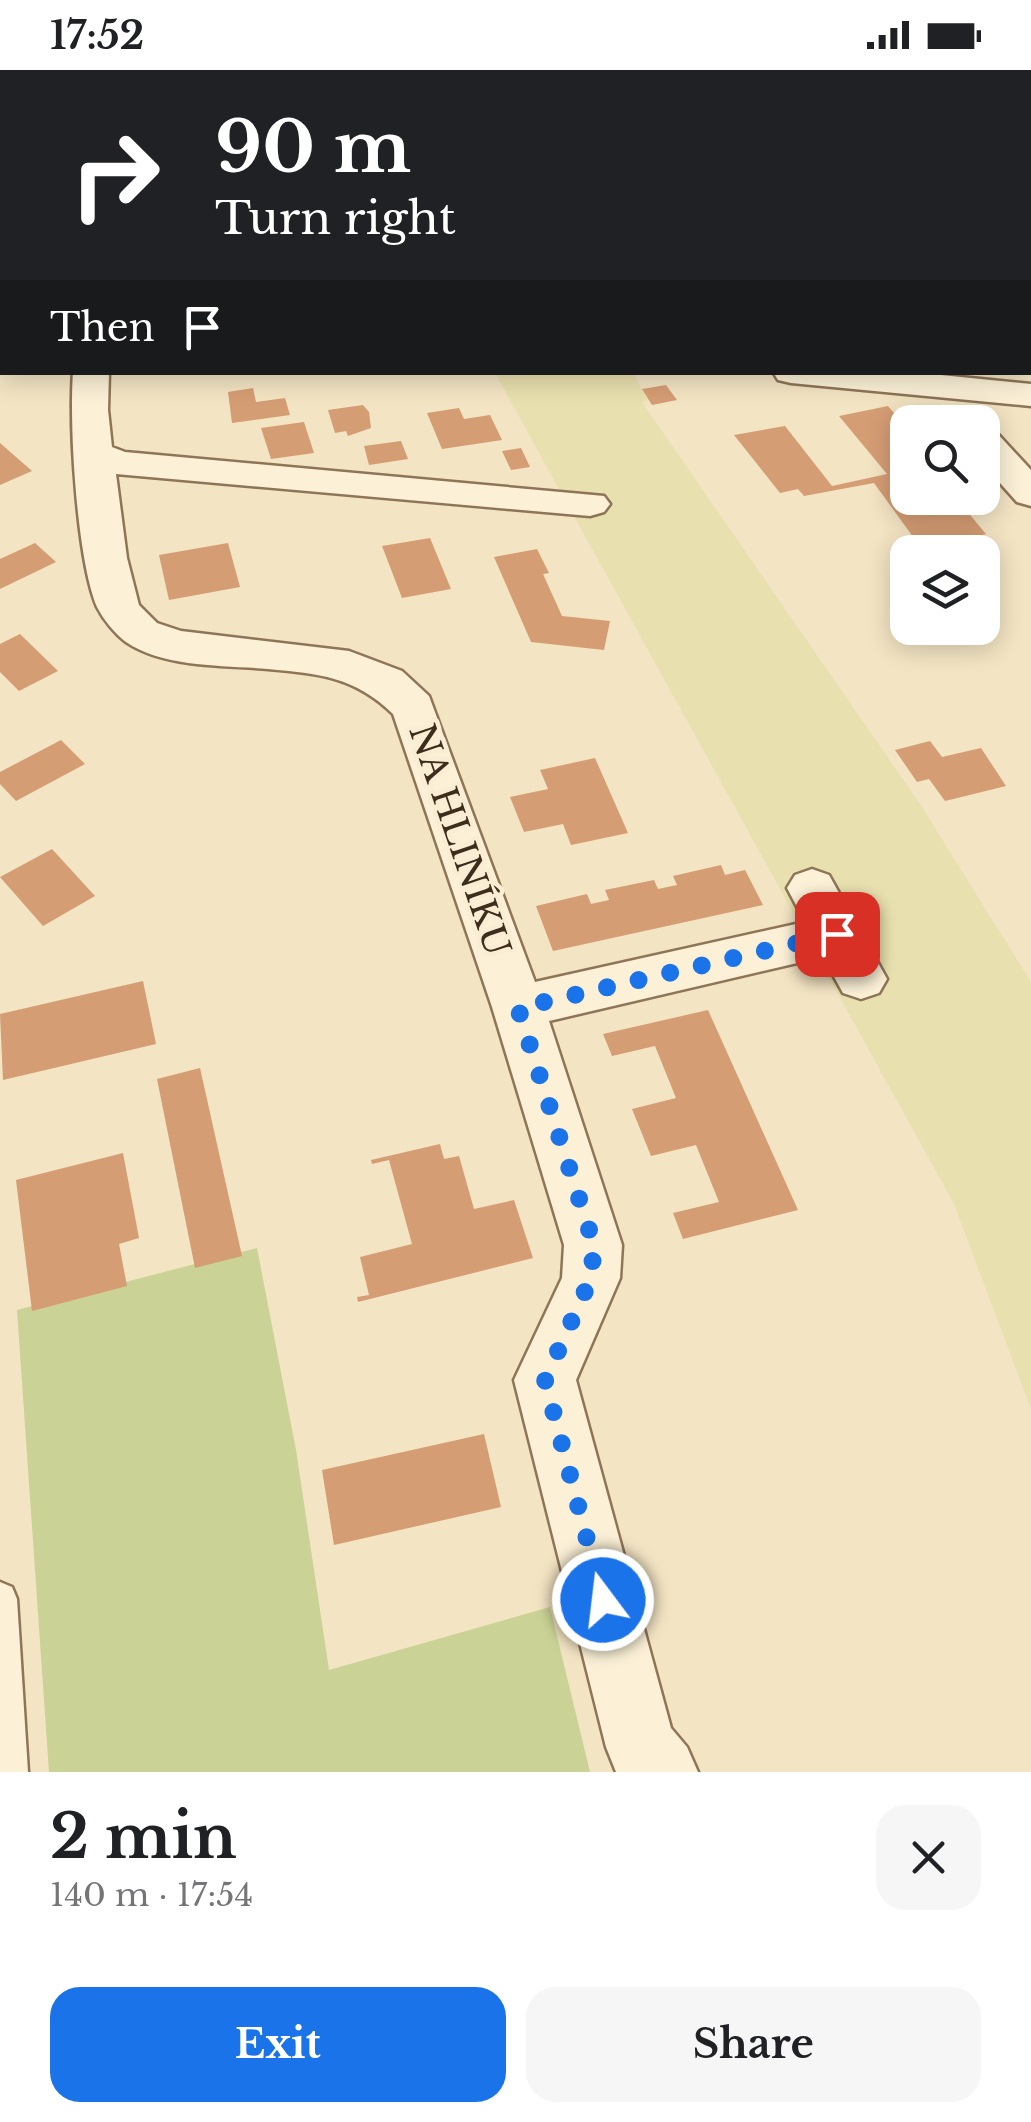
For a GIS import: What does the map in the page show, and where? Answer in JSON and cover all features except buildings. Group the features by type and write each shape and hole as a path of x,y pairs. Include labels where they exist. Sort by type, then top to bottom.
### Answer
{"street":[{"name":"NA HLINÍKU","path":"91,375 88,410 114,598 132,625 149,636 180,644 358,666 403,690 413,707 518,1008 594,1245 591,1278 545,1380 641,1747 662,1772"},
{"path":"822,375 1031,395"},
{"path":"944,387 956,405"},
{"path":"94,453 118,463 588,490 610,540"},
{"path":"1000,459 1031,494"},
{"path":"812,888 861,979"},
{"path":"518,1008 837,934"}],"lane":[{"path":"0,1599 10,1772"}],"shaded area":[{"path":"496,375 634,375 648,400 642,402 922,807 1031,982 1031,1409 954,1204"}],"green space":[{"path":"257,1248 296,1450 329,1670 550,1607 590,1772 49,1772 17,1310"}],"route":[{"path":"603,1600 545,1380 591,1278 594,1245 518,1008 837,934"}]}
